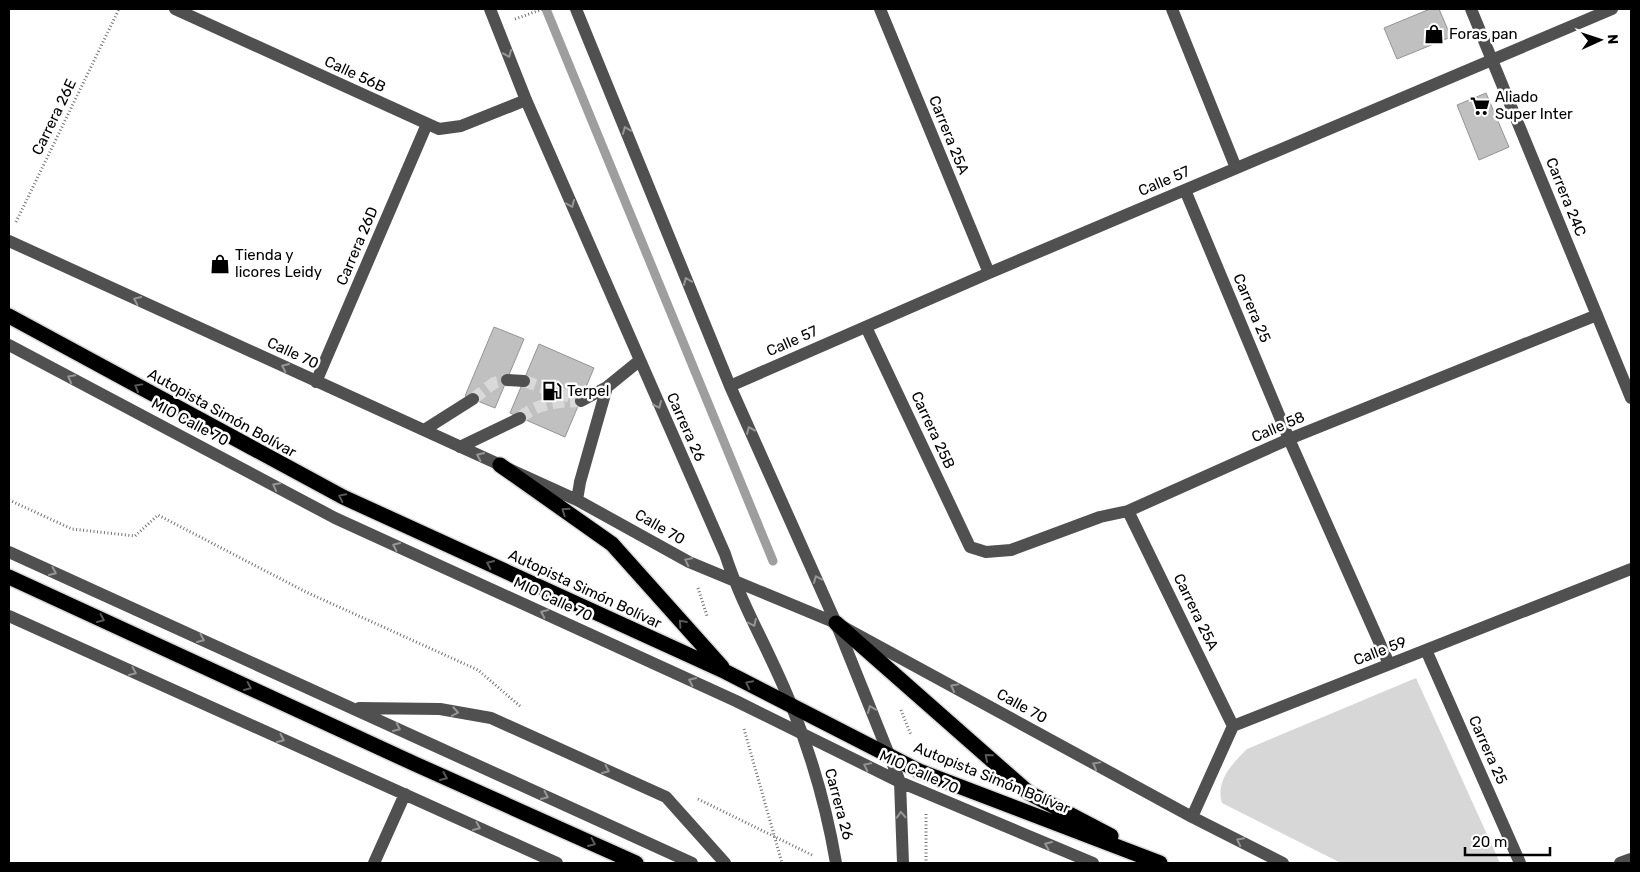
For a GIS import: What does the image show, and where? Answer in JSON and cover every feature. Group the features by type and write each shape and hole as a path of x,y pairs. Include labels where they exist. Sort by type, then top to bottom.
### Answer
{"highway":[{"name":"Autopista Simón Bolívar","path":"9,316 343,497 726,672 919,771 1162,863"},
{"path":"500,465 612,544 726,672"},
{"path":"9,577 415,764 636,863"},
{"path":"836,623 1029,793 1162,863"}],"street":[{"name":"Calle 56B","path":"175,9 439,129 455,128 526,100"},
{"name":"Carrera 26","path":"490,9 526,100 638,361 724,554 733,579 792,706 830,822 836,863"},
{"path":"576,9 730,386 836,623 900,782 903,863"},
{"name":"Carrera 25A","path":"880,9 989,273"},
{"path":"1172,9 1236,168"},
{"name":"Carrera 24C","path":"1471,9 1631,398"},
{"name":"Calle 57","path":"730,386 989,273 1612,9"},
{"name":"Carrera 26D","path":"316,382 428,124"},
{"name":"Carrera 25","path":"1185,190 1289,439 1389,664"},
{"name":"Calle 70","path":"9,241 577,500 689,562 836,623 1192,817 1283,863"},
{"name":"Calle 58","path":"970,547 986,552 1011,550 1100,517 1128,511 1289,439 1597,315"},
{"name":"Carrera 25B","path":"866,327 970,547"},
{"name":"MIO Calle 70","path":"9,344 335,518 736,701 900,782 1093,863"},
{"path":"581,401 607,386 638,361"},
{"path":"507,380 524,380"},
{"path":"577,500 580,482 607,386"},
{"path":"424,430 473,399"},
{"path":"460,447 520,418"},
{"name":"Carrera 25A","path":"1128,511 1233,726"},
{"path":"9,552 692,863"},
{"name":"Calle 59","path":"1233,726 1631,569"},
{"path":"9,616 557,863"},
{"name":"Carrera 25","path":"1426,650 1520,863"},
{"path":"354,708 440,709 491,718 666,797 725,863"},
{"path":"1192,817 1233,726"},
{"path":"374,863 404,794"},
{"path":"1620,863 1631,859"}],"path":[{"name":"Carrera 26E","path":"13,227 119,9"},
{"path":"522,17 543,9"},
{"path":"9,500 72,529 135,536 158,515 306,592 478,670"},
{"path":"697,586 708,620"},
{"path":"744,728 782,863"},
{"path":"926,805 926,863"}],"shaded area":[{"path":"1416,678 1500,863 1341,863 1222,803 1221,787 1226,773 1247,749"}],"building":[{"path":"1430,9 1439,9 1451,37 1397,59 1384,28"},
{"path":"1486,93 1509,147 1479,160 1457,105"},
{"path":"494,327 524,339 495,408 465,396"},
{"name":"Terpel","path":"539,344 594,368 565,437 510,413"}],"waterway":[{"path":"546,9 773,561"}],"tunnel":[{"path":"473,399 494,383 507,380"},
{"path":"524,381 576,399"},
{"path":"520,418 541,406 581,401"}],"place":[{"name":"Foras pan","path":"1434,34"},
{"name":"Aliado Super Inter","path":"1480,106"},
{"name":"Tienda y licores Leidy","path":"220,264"},
{"name":"Terpel","path":"552,391"}]}
